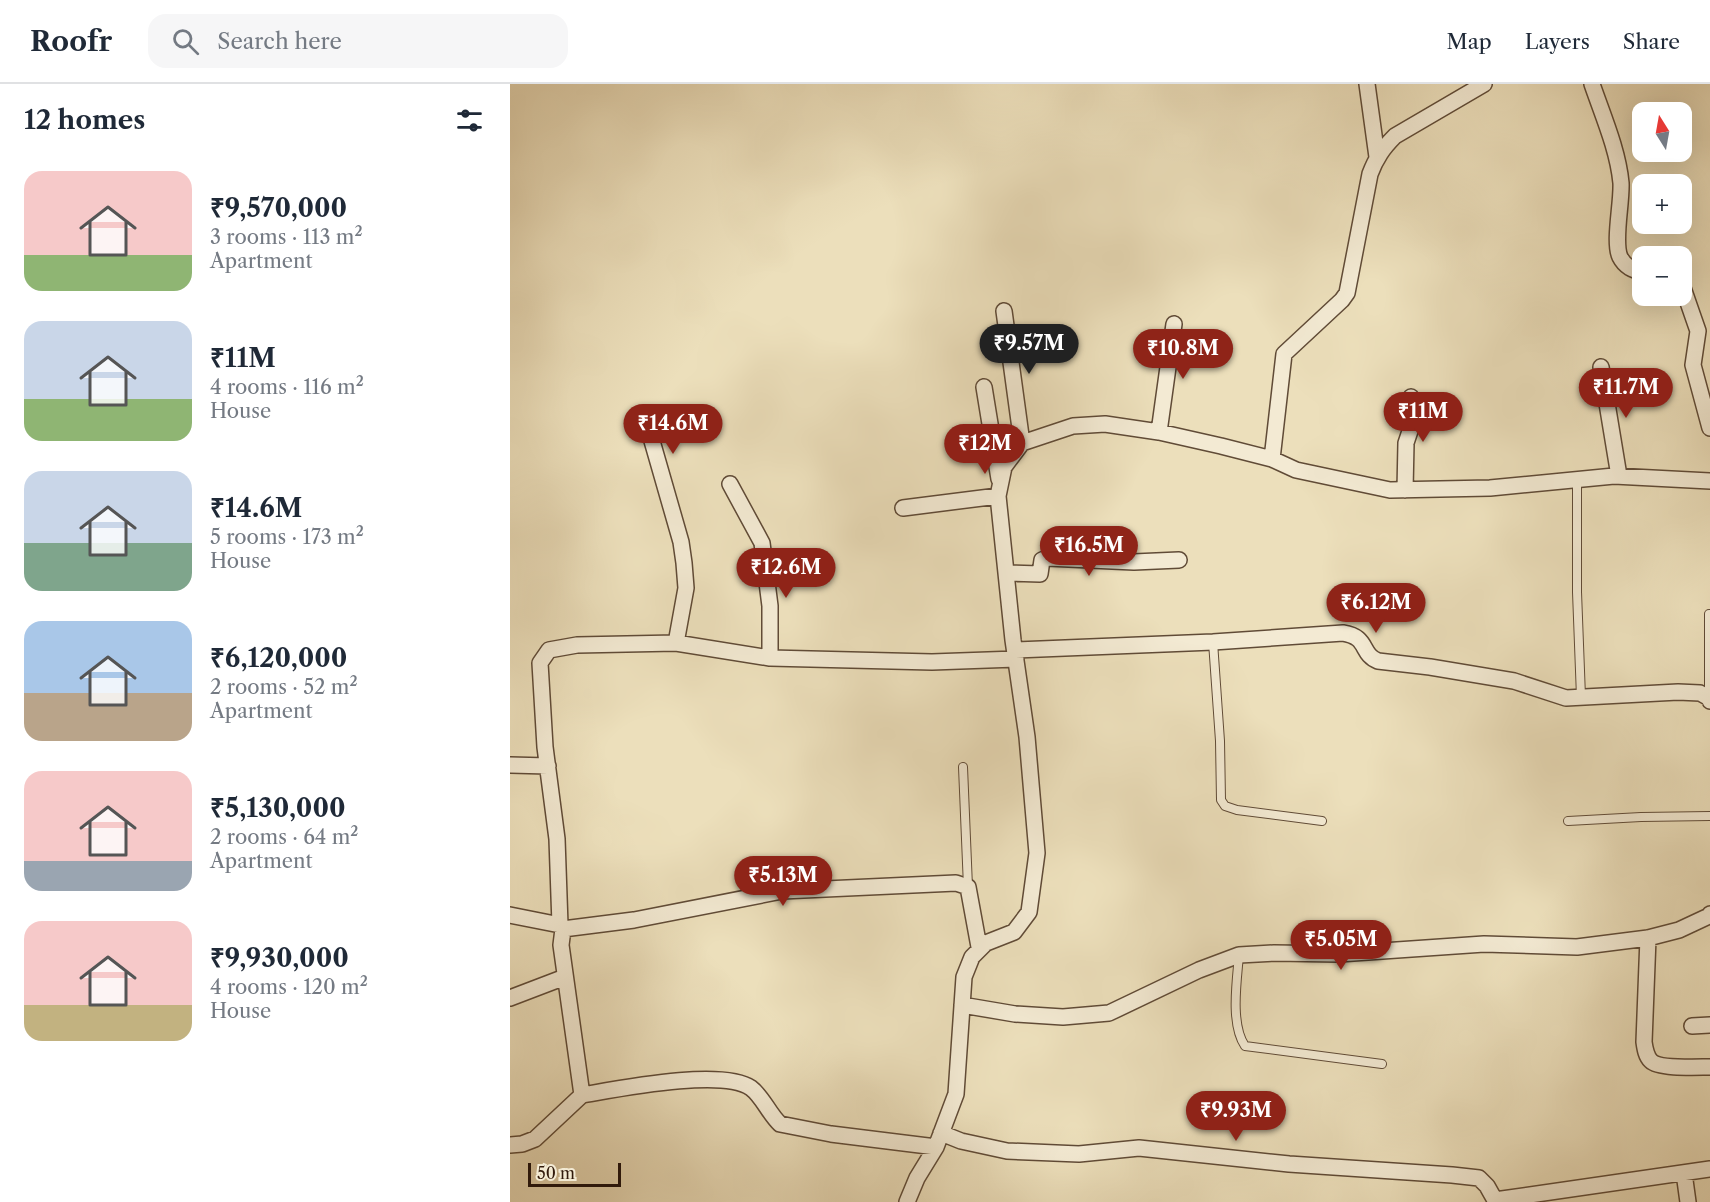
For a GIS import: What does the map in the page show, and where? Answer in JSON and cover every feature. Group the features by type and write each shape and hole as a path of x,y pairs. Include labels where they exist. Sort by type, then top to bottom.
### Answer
{"street":[{"path":"1367,84 1377,157"},
{"path":"1272,459 1284,354 1347,293 1370,174 1377,157 1395,136 1484,84"},
{"path":"1592,84 1619,169 1621,206 1617,244 1620,257 1632,270"},
{"path":"1689,306 1698,331 1693,365 1710,428"},
{"path":"1004,311 1022,443"},
{"path":"1159,432 1174,324"},
{"path":"1601,367 1619,476"},
{"path":"907,1202 938,1140 956,1094 963,977 972,957 980,947 1014,932 1029,912 1037,853 1027,736 1015,654 999,489 984,387"},
{"path":"1406,490 1406,443 1411,428 1412,397"},
{"path":"646,420 681,542 684,563 686,588 676,643"},
{"path":"999,489 1004,467 1022,443 1073,426 1105,424 1159,432 1272,459 1296,470 1373,487 1406,490 1490,488 1619,476 1710,481"},
{"path":"730,484 762,543 770,606 770,658"},
{"path":"903,508 999,489"},
{"path":"1006,573 1040,574 1042,560 1047,558 1134,562 1179,560"},
{"path":"582,1095 561,945 556,839 540,663 549,650 577,645 676,643 770,658 932,662 1036,650 1343,633 1358,638 1371,658 1378,661 1514,681 1566,698 1678,692 1700,693 1709,700"},
{"path":"510,765 548,766"},
{"path":"510,915 561,927 634,920 782,891 956,883 968,887 980,947"},
{"path":"962,1005 1015,1014 1063,1017 1109,1013 1199,970 1239,955 1339,954 1484,944 1577,947 1648,938 1679,930 1710,914"},
{"path":"1648,938 1644,1042 1647,1056 1652,1063 1661,1065 1710,1067"},
{"path":"510,998 565,977"},
{"path":"1692,1026 1710,1025"},
{"path":"510,1145 535,1140 582,1095 664,1081 739,1082 755,1091 780,1124 831,1134 961,1141 1007,1151 1079,1155 1139,1148 1289,1164 1452,1175 1479,1178 1496,1201 1710,1169"},
{"path":"1684,1173 1688,1202"}],"lane":[{"path":"1576,480 1581,697"},
{"path":"1708,614 1709,700"},
{"path":"1213,642 1220,741 1221,800 1225,806 1237,810 1322,821"},
{"path":"963,767 968,887"},
{"path":"1568,821 1710,816"},
{"path":"1239,955 1237,1017 1240,1039 1245,1046 1382,1064"}]}
